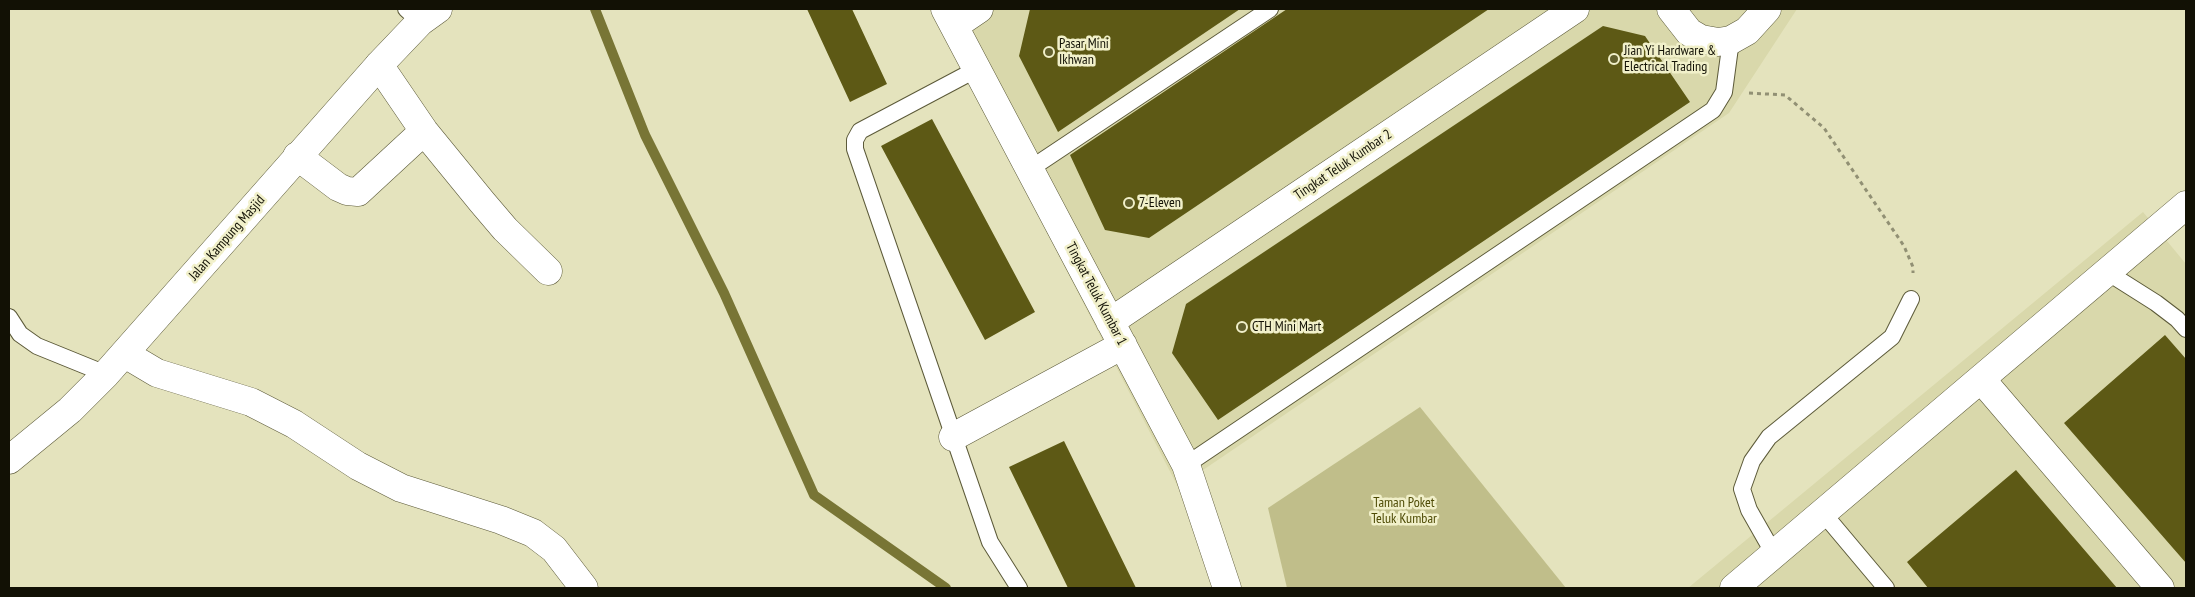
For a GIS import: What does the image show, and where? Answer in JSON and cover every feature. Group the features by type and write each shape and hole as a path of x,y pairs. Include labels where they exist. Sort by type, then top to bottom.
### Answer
{"street":[{"path":"949,17 979,9"},
{"name":"Tingkat Teluk Kumbar 2","path":"953,436 1117,333 1575,9"},
{"path":"1671,9 1689,32 1701,39 1725,41 1747,32 1767,9"},
{"name":"Jalan Kampung Masjid","path":"9,460 70,410 125,354 297,156 379,65 421,13"},
{"name":"Tingkat Teluk Kumbar 1","path":"949,17 1186,465 1227,588"},
{"path":"379,65 424,131 505,229 548,271"},
{"path":"297,156 338,187 347,192 358,192 424,131"},
{"path":"1734,588 2186,205"},
{"path":"125,354 157,373 251,402 294,424 358,466 401,488 501,520 533,533 554,549 584,588"},
{"path":"1981,379 2160,588"}],"lane":[{"path":"1030,169 1270,9"},
{"path":"1186,465 1713,110 1724,92 1725,41"},
{"path":"977,69 860,131 855,140 855,149 990,542 1019,588"},
{"path":"2107,272 2156,303 2177,319 2186,329"},
{"path":"1774,554 1749,510 1742,489 1752,461 1769,437 1892,337 1911,298"},
{"path":"9,317 20,334 37,346 106,374"},
{"path":"1822,513 1886,588"}],"path":[{"path":"1724,92 1785,95 1824,128 1904,246 1913,267 1911,298"}],"shaded area":[{"path":"932,9 1797,9 1729,113 1178,487"},
{"path":"2143,212 2186,264 2186,588 1688,588"}],"green space":[{"name":"Taman Poket Teluk Kumbar","path":"1420,407 1566,588 1287,588 1268,508"}],"building":[{"path":"807,9 852,9 887,84 850,102"},
{"path":"1030,9 1240,9 1058,132 1019,56"},
{"path":"1287,9 1489,9 1149,238 1105,230 1070,155"},
{"path":"1603,26 1645,36 1690,102 1218,420 1172,353 1186,304"},
{"path":"932,119 1035,312 985,340 881,146"},
{"path":"2165,335 2186,359 2186,563 2064,423"},
{"path":"1064,441 1136,588 1068,588 1009,467"},
{"path":"2016,470 2117,588 1928,588 1907,562"}],"waterway":[{"path":"595,9 645,135 724,293 814,495 946,588"}],"place":[{"name":"Pasar Mini Ikhwan","path":"1049,52"},
{"name":"Jian Yi Hardware & Electrical Trading","path":"1614,59"},
{"name":"7-Eleven","path":"1129,203"},
{"name":"CTH Mini Mart","path":"1242,327"}]}
